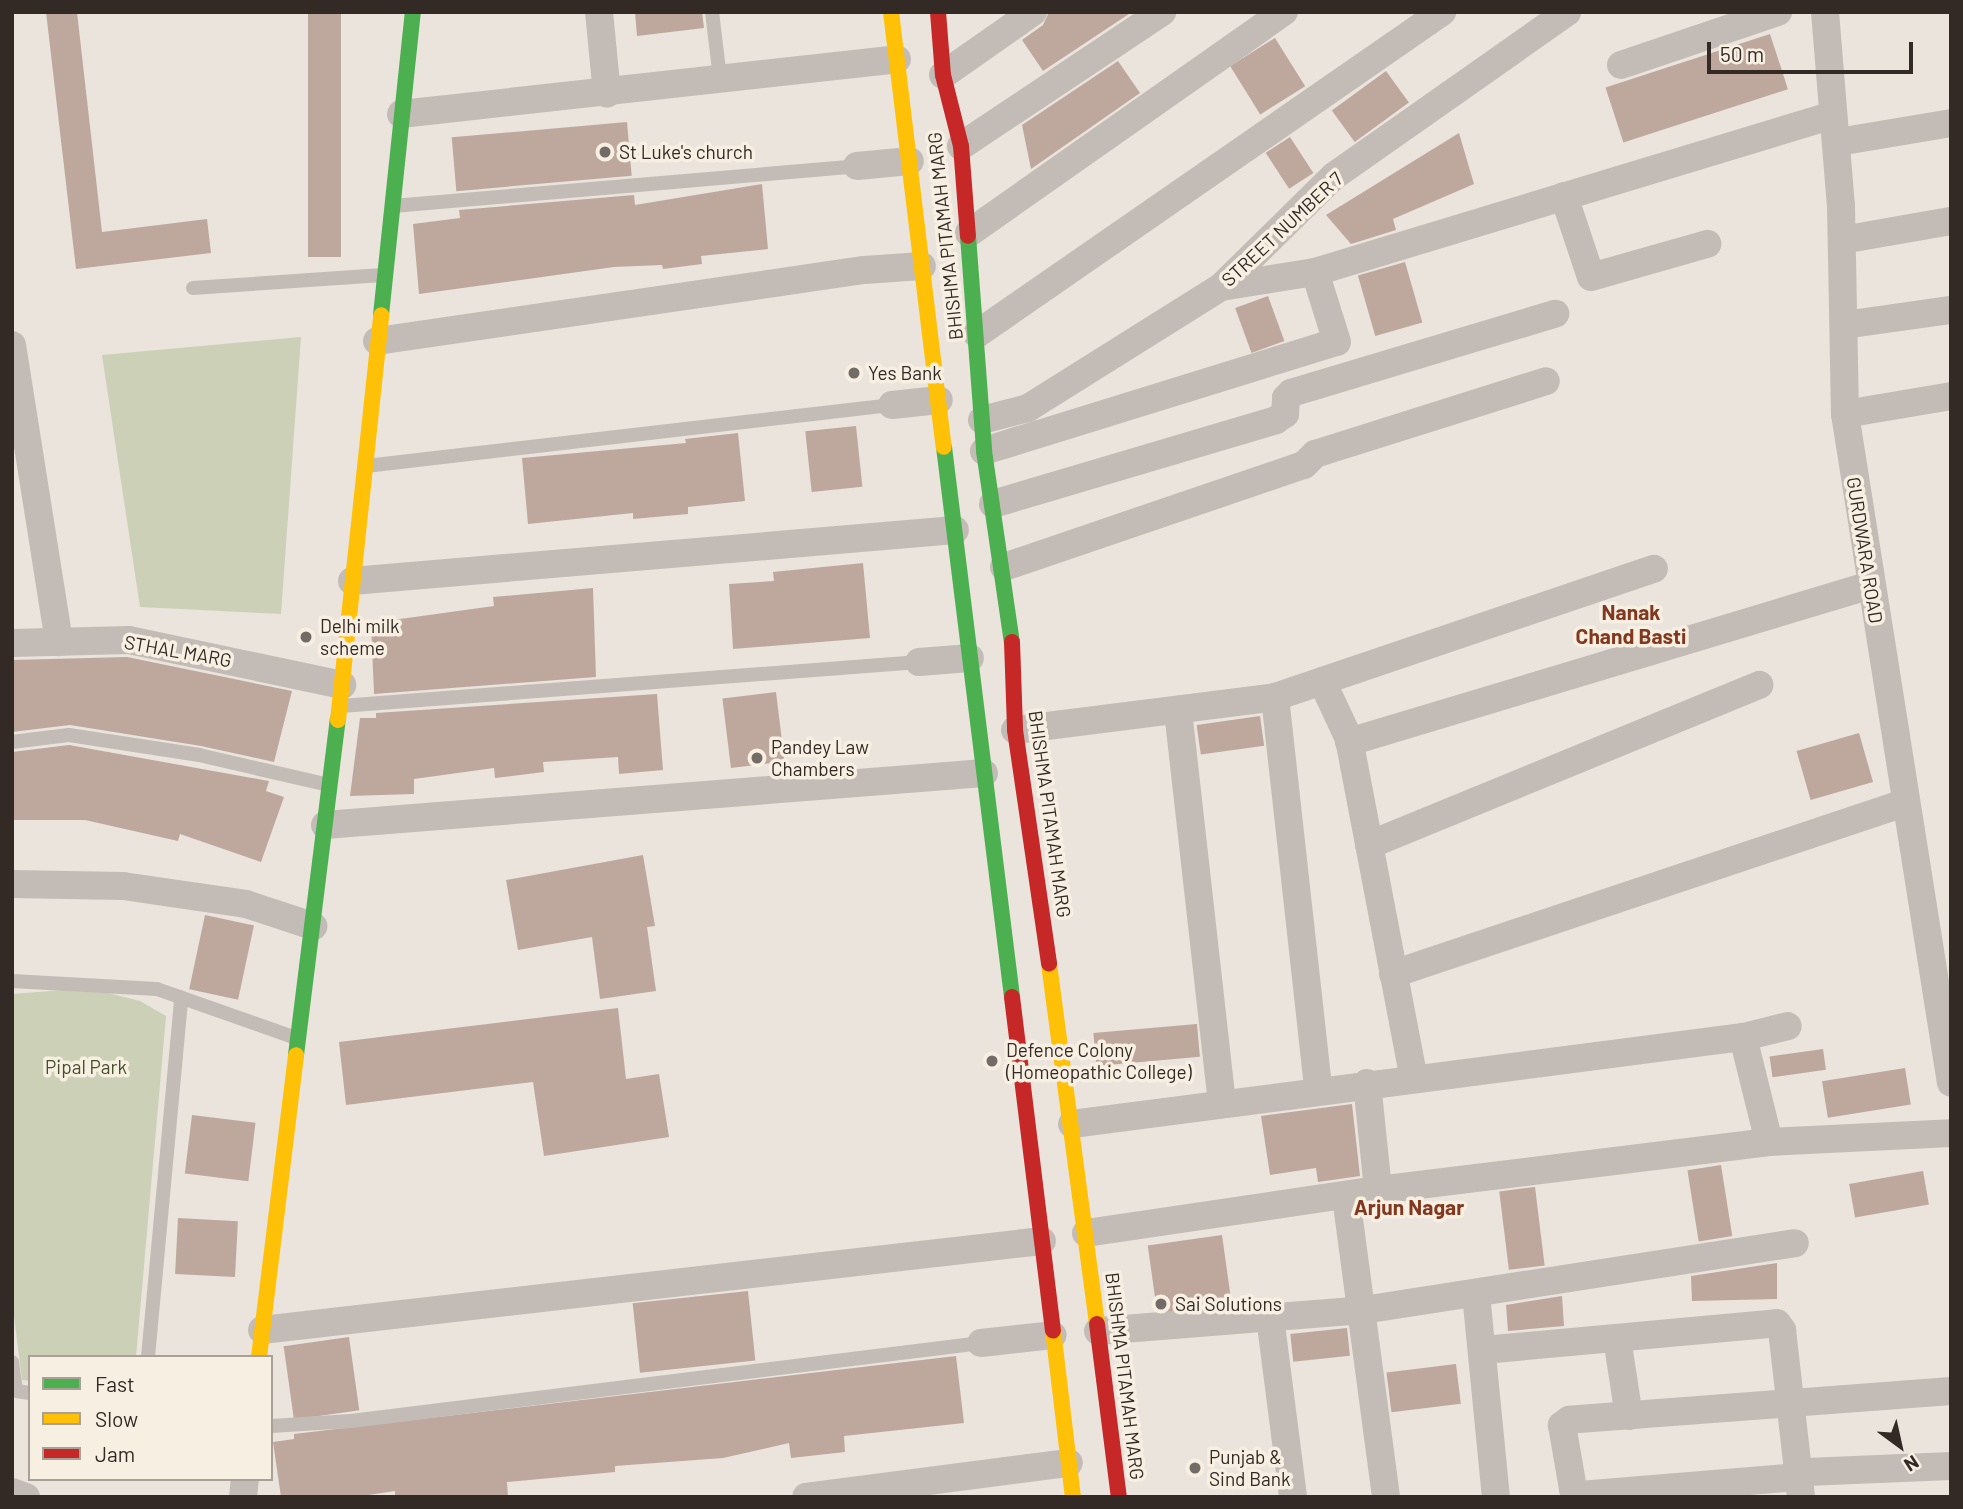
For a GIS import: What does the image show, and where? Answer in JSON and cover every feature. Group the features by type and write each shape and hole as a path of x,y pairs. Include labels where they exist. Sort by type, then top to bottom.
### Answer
{"main road":[{"path":"260,1343 341,696 391,206 414,12"},
{"name":"BHISHMA PITAMAH MARG","path":"891,12 1073,1497"},
{"name":"BHISHMA PITAMAH MARG","path":"938,12 943,75 961,146 985,451 1012,631 1015,730 1072,1124 1119,1497"}],"street":[{"path":"599,12 607,94"},
{"path":"943,75 1033,12"},
{"path":"961,146 1162,12"},
{"path":"969,233 1284,12"},
{"path":"976,334 1442,12"},
{"name":"STREET NUMBER 7","path":"982,420 1028,408 1221,287 1262,242 1334,176 1567,12"},
{"path":"1621,65 1777,12"},
{"name":"GURDWARA ROAD","path":"1825,12 1842,240 1845,414 1904,803 1951,1083"},
{"path":"401,114 607,94 720,78 897,59"},
{"path":"1221,287 1315,272 1564,197 1835,129 1951,123"},
{"path":"857,166 910,161"},
{"path":"1564,197 1591,277 1707,244"},
{"path":"1842,240 1951,222"},
{"path":"377,341 864,270 922,266"},
{"path":"985,451 1337,342 1315,272"},
{"path":"1844,325 1951,310"},
{"path":"993,504 1276,420 1285,414 1286,398 1292,393 1555,314"},
{"path":"12,345 60,642"},
{"path":"1004,567 1304,465 1315,454 1546,381"},
{"path":"1845,414 1951,396"},
{"path":"892,405 939,400"},
{"path":"352,581 954,530"},
{"path":"1015,730 1275,697 1654,569"},
{"path":"1349,742 1871,585"},
{"name":"STHAL MARG","path":"12,643 129,640 341,696"},
{"path":"919,662 970,658"},
{"path":"1322,681 1349,742 1413,1076"},
{"path":"1369,845 1759,685"},
{"path":"1275,697 1318,1089"},
{"path":"1178,711 1222,1101"},
{"path":"325,825 984,773"},
{"path":"1394,974 1904,803"},
{"path":"12,884 123,886 246,904 313,926"},
{"path":"1072,1124 1413,1076 1743,1037 1788,1026"},
{"path":"1743,1037 1769,1142"},
{"path":"1367,1083 1378,1190"},
{"path":"1086,1233 1346,1197 1378,1190 1769,1142 1951,1133"},
{"path":"1346,1197 1386,1497"},
{"path":"260,1343 1042,1241"},
{"path":"1098,1331 1363,1310 1795,1243"},
{"path":"1476,1294 1496,1497"},
{"path":"1270,1317 1293,1497"},
{"path":"1483,1350 1777,1324 1782,1330 1799,1486"},
{"path":"981,1343 1053,1335"},
{"path":"1617,1338 1629,1416"},
{"path":"1951,1391 1790,1406 1566,1420 1562,1425 1576,1494 1636,1494 1799,1486 1951,1466"},
{"path":"806,1497 908,1489 1069,1462"},
{"path":"12,1492 26,1497"}],"lane":[{"path":"712,12 720,78"},
{"path":"391,206 857,166"},
{"path":"193,288 384,275"},
{"path":"364,466 892,405"},
{"path":"341,696 919,662"},
{"path":"12,742 69,735 199,755 330,785"},
{"path":"12,981 157,989 298,1039"},
{"path":"148,1355 181,998"},
{"path":"273,1426 330,1424 981,1343"},
{"path":"12,1362 16,1391 28,1393"}],"green space":[{"path":"301,337 281,614 140,607 102,355"},
{"name":"Pipal Park","path":"64,990 108,993 140,1001 166,1016 136,1355 28,1355 28,1381 22,1380 12,1300 12,994"}],"building":[{"path":"46,12 77,12 102,232 207,219 211,253 76,269"},
{"path":"308,12 341,12 341,257 308,257"},
{"path":"635,12 702,12 704,28 637,36"},
{"path":"1049,12 1132,12 1043,71 1022,40 1043,25"},
{"path":"1770,34 1788,89 1623,143 1605,87"},
{"path":"1275,38 1305,86 1260,114 1230,66"},
{"path":"1118,61 1140,93 1031,169 1022,125"},
{"path":"1386,71 1409,103 1355,142 1332,110"},
{"path":"627,122 632,176 456,191 452,137"},
{"path":"1459,133 1474,184 1393,219 1396,230 1351,244 1326,215"},
{"path":"1290,137 1313,173 1289,189 1266,153"},
{"path":"762,184 768,249 701,256 702,264 663,269 662,265 614,267 419,294 413,224 460,218 459,210 634,195 635,205"},
{"path":"1405,262 1422,323 1375,336 1358,276"},
{"path":"1268,296 1284,341 1252,353 1235,308"},
{"path":"856,426 862,487 812,492 805,431"},
{"path":"738,433 745,501 688,507 688,514 633,519 633,513 528,524 522,458 686,443 685,439"},
{"path":"863,563 870,638 733,649 729,584 774,581 773,572"},
{"path":"593,588 596,677 374,694 371,623 494,606 493,597"},
{"path":"127,657 292,691 274,762 201,746 70,725 12,732 12,660"},
{"path":"776,692 785,761 731,768 722,699"},
{"path":"657,694 663,770 619,774 618,757 543,762 544,772 495,778 494,768 414,779 414,794 350,796 360,718 376,718 376,713"},
{"path":"1260,716 1264,746 1201,755 1197,725"},
{"path":"1859,733 1873,782 1811,800 1797,751"},
{"path":"69,745 269,781 266,791 284,797 261,862 180,834 178,841 85,820 12,820 12,752"},
{"path":"643,855 655,926 647,927 656,991 600,999 592,937 518,950 506,880"},
{"path":"205,915 254,925 238,1000 189,989"},
{"path":"618,1008 626,1079 659,1074 669,1137 544,1156 533,1082 346,1105 339,1042"},
{"path":"1197,1024 1200,1057 1096,1066 1093,1033"},
{"path":"1823,1049 1826,1070 1772,1077 1770,1057"},
{"path":"1905,1068 1911,1105 1828,1118 1822,1081"},
{"path":"1352,1104 1360,1176 1318,1182 1316,1168 1270,1175 1261,1116"},
{"path":"192,1115 256,1123 248,1181 185,1174"},
{"path":"1721,1165 1732,1236 1699,1241 1687,1170"},
{"path":"1923,1171 1929,1204 1855,1218 1849,1184"},
{"path":"1535,1187 1545,1265 1509,1270 1499,1191"},
{"path":"178,1218 238,1221 235,1277 175,1274"},
{"path":"1222,1235 1232,1304 1157,1315 1148,1245"},
{"path":"1777,1263 1777,1299 1692,1301 1691,1276"},
{"path":"748,1291 755,1361 640,1373 633,1303"},
{"path":"1562,1296 1564,1326 1508,1331 1506,1305"},
{"path":"1347,1328 1350,1356 1293,1362 1290,1334"},
{"path":"349,1337 359,1410 294,1419 284,1346"},
{"path":"956,1356 964,1423 844,1436 845,1452 791,1458 789,1443 723,1458 615,1466 615,1472 507,1482 508,1497 395,1497 395,1491 355,1497 281,1497 273,1442 294,1439 294,1434"},
{"path":"1456,1364 1461,1404 1391,1412 1387,1373"}],"traffic: fast":[{"path":"381,315 413,12"},
{"path":"968,236 984,451 1012,642"},
{"path":"944,447 1012,997"},
{"path":"296,1055 338,720"}],"traffic: slow":[{"path":"891,12 944,447"},
{"path":"338,720 381,315"},
{"path":"1049,964 1097,1324"},
{"path":"259,1355 296,1055"},
{"path":"1053,1330 1073,1497"}],"traffic: jam":[{"path":"938,12 943,75 961,146 968,236"},
{"path":"1012,642 1015,730 1049,964"},
{"path":"1012,997 1053,1330"},
{"path":"1097,1324 1119,1497"}],"place":[{"name":"St Luke's church","path":"605,152"},
{"name":"Yes Bank","path":"854,373"},
{"name":"Delhi milk scheme","path":"306,637"},
{"name":"Pandey Law Chambers","path":"757,758"},
{"name":"Defence Colony (Homeopathic College)","path":"992,1061"},
{"name":"Sai Solutions","path":"1161,1304"},
{"name":"Punjab & Sind Bank","path":"1195,1468"}],"district":[{"name":"Nanak Chand Basti","path":"1631,624"},
{"name":"Arjun Nagar","path":"1409,1207"}]}
